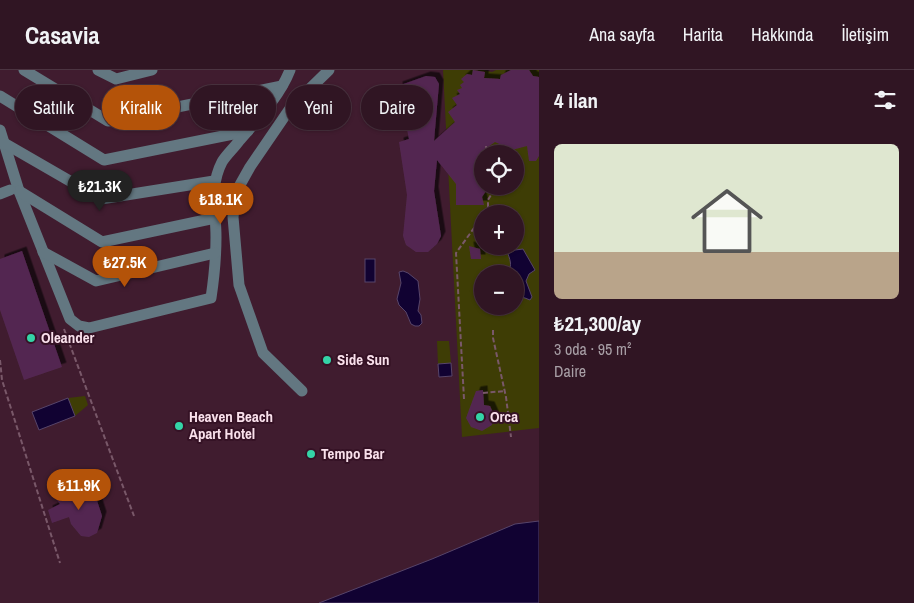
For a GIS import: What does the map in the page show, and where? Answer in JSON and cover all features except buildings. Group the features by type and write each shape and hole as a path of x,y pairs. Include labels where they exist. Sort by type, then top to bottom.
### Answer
{"street":[{"path":"24,70 108,121 282,86"},
{"path":"98,70 116,79 152,70"},
{"path":"0,130 4,143 10,191 43,252 70,319 79,326 89,328 211,298 216,253 214,181 223,161 285,82 290,70"},
{"path":"302,391 263,353 239,285 233,217 236,192 250,166 291,107 329,70"},
{"path":"0,96 104,160 248,131"},
{"path":"4,143 101,199 214,181"},
{"path":"10,191 102,242 215,218"},
{"path":"43,252 96,281 216,253"}],"path":[{"path":"464,399 456,253 474,228"},
{"path":"63,326 134,516"},
{"path":"493,330 492,338 504,391 511,438"},
{"path":"0,360 2,380 60,563"},
{"path":"483,393 504,391"}],"shaded area":[{"path":"443,70 483,70 492,72 496,70 539,70 539,428 462,437"},
{"path":"524,251 535,270 529,274 526,281 532,297 530,300 524,298 524,265 511,265 508,255 524,255"},
{"path":"365,259 375,259 375,282 365,282"},
{"path":"403,271 418,281 420,299 418,311 421,315 422,323 419,326 411,324 406,312 399,305 397,299 401,283 399,272"},
{"path":"437,341 449,341 451,363 438,364"},
{"path":"451,363 452,376 439,377 438,364"},
{"path":"85,396 88,405 75,416 68,398"},
{"path":"68,398 75,416 39,430 32,412"},
{"path":"539,521 539,603 319,603 515,524"}],"place":[{"name":"Oleander","path":"31,338"},
{"name":"Side Sun","path":"327,360"},
{"name":"Orca","path":"480,417"},
{"name":"Heaven Beach Apart Hotel","path":"179,426"},
{"name":"Tempo Bar","path":"311,454"}]}
